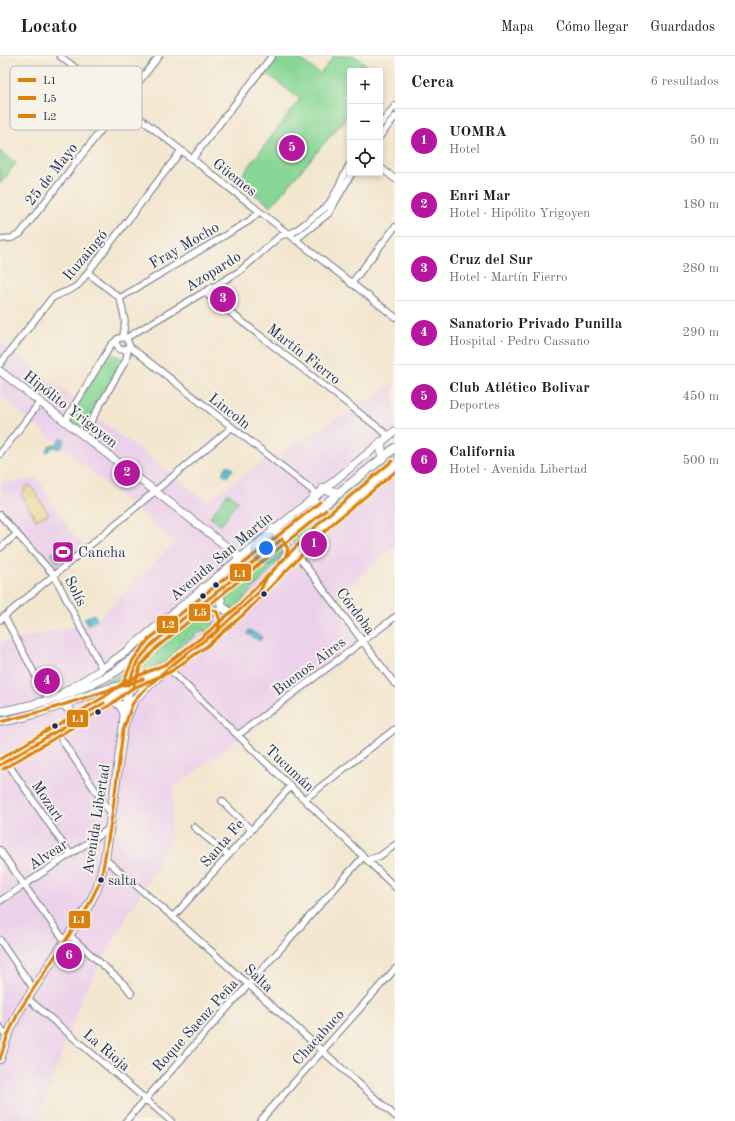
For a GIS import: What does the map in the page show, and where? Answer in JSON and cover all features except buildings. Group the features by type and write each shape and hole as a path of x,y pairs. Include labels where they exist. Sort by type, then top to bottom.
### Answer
{"main road":[{"name":"Hipólito Yrigoyen","path":"0,371 240,557"},
{"name":"Avenida San Martín","path":"58,696 102,669 160,624 273,529 392,433"},
{"path":"381,442 382,458"},
{"path":"0,712 37,703 106,678 131,661 222,588 284,541 315,512 395,448"},
{"path":"0,722 64,705 102,691 128,685 168,668 218,630 240,611 328,521 395,465"},
{"path":"315,512 317,494 339,493"},
{"path":"273,529 295,554"},
{"path":"260,591 267,577 287,555 288,549 284,541"},
{"path":"203,588 211,597"},
{"path":"222,588 220,597 222,607 231,613 240,611"},
{"path":"196,609 207,606 217,612 220,621 218,630"},
{"path":"160,624 166,633"},
{"name":"Avenida Libertad","path":"0,1060 7,1037 27,998 97,890 105,859 112,816 128,685 137,662 152,644"},
{"name":"Avenida Libertad","path":"124,724 134,700 168,668"},
{"path":"3,763 107,701 128,685"},
{"path":"107,701 115,702 120,705 124,714"},
{"path":"64,705 69,709 73,721"}],"street":[{"name":"Güemes","path":"60,56 73,66"},
{"name":"25 de Mayo","path":"142,76 158,56"},
{"path":"192,159 272,56"},
{"path":"383,121 395,106"},
{"path":"383,132 395,117"},
{"name":"Güemes","path":"142,120 395,317"},
{"name":"25 de Mayo","path":"0,239 12,238 20,234 100,130"},
{"name":"Ituzaingó","path":"0,364 51,299 72,290 88,273 181,151"},
{"name":"Azopardo","path":"65,422 111,345 240,271 280,236 294,232 330,204 347,169"},
{"path":"383,169 395,179"},
{"path":"295,240 329,213 350,176"},
{"name":"Fray Mocho","path":"120,298 124,294 249,221 259,212"},
{"path":"352,284 395,227"},
{"path":"88,273 120,298 125,321 122,338 116,346 119,349 124,350 128,347"},
{"name":"Martín Fierro","path":"204,292 392,433"},
{"path":"83,435 126,360 129,342 122,338"},
{"name":"Lincoln","path":"128,347 317,494"},
{"path":"0,454 40,402"},
{"path":"48,699 2,618 231,428"},
{"name":"Solís","path":"1,519 17,534 54,575 102,669"},
{"path":"0,548 17,534"},
{"name":"Córdoba","path":"295,554 305,565 395,684"},
{"name":"Buenos Aires","path":"238,735 395,617"},
{"name":"Tucumán","path":"168,668 395,887"},
{"path":"305,799 395,729"},
{"path":"56,731 112,816"},
{"name":"Mozart","path":"3,763 70,854"},
{"name":"Santa Fe","path":"173,917 250,829 291,786"},
{"path":"222,801 250,829"},
{"path":"194,827 228,855"},
{"name":"Alvear","path":"0,901 110,828"},
{"name":"Roque Saenz Peña","path":"126,1121 247,984 365,859 380,856 395,845"},
{"path":"0,850 24,885 67,938 125,985 131,993"},
{"name":"Salta","path":"105,859 173,917 395,1116"},
{"path":"0,940 33,988"},
{"name":"Chacabuco","path":"260,1121 395,969"},
{"name":"La Rioja","path":"27,998 171,1121"},
{"path":"0,1027 7,1037"}],"shaded area":[{"path":"0,342 206,501 247,473 380,393 395,382 395,546 333,600 360,647 174,788 170,841 83,995 41,1111 41,1121 0,1121 0,643 95,622 175,542 0,395"},
{"path":"38,479 71,532 84,546 56,569 4,510 1,496 0,483"}],"green space":[{"path":"278,56 296,56 320,74 334,56 355,56 370,68 347,68 347,117 271,206 237,182 300,99 266,73"},
{"path":"0,151 16,163 0,184"},
{"path":"110,352 124,360 83,435 65,421"},
{"path":"395,453 395,459 314,527 295,546 290,538"},
{"path":"228,493 238,501 221,525 210,517"},
{"name":"Cancha","path":"68,542 74,550 58,563 51,554"},
{"path":"278,548 283,548 285,555 234,609 225,607 224,595"},
{"path":"207,611 215,619 213,627 205,634 204,629 177,649 173,658 135,676 144,661 203,612"},
{"path":"127,670 120,682 34,711 0,719 0,716 52,703 98,686"}],"sand":[{"path":"26,486 31,486 49,514 36,520 22,495"}],"water":[{"path":"61,438 65,439 61,449 53,447 48,452 46,451 49,446 57,444"},
{"path":"228,465 233,469 227,477 222,473"},
{"path":"94,614 97,620 87,625 85,618"},
{"path":"249,630 262,637 260,641 247,634"}],"transit line":[{"name":"L2","path":"0,759 104,697 126,681 166,664 201,638 237,607 324,518 392,461"},
{"name":"L5","path":"3,769 110,705 131,689 170,672 207,646 244,614 331,525 395,472"},
{"name":"L2","path":"123,683 133,660 148,640 320,502"},
{"name":"L5","path":"133,687 141,665 156,648 326,510"},
{"name":"L1","path":"191,613 282,539 288,549 285,558 267,577 260,591 211,637"},
{"name":"L1","path":"0,1059 7,1037 19,1011 87,908 101,880 112,816 123,731 132,705 138,696 168,668 218,630 220,621 217,612 207,607 195,609 152,644 137,662 128,685"},
{"name":"L1","path":"0,722 47,710 143,679"},
{"name":"L1","path":"0,765 104,703"}],"place":[{"name":"Club Atlético Bolivar","path":"292,148"},
{"name":"Cruz del Sur","path":"223,299"},
{"name":"Enri Mar","path":"127,473"},
{"name":"UOMRA","path":"314,544"},
{"name":"Cancha","path":"63,552"},
{"name":"Sanatorio Privado Punilla","path":"47,681"},
{"name":"salta","path":"101,880"},
{"name":"California","path":"69,956"}]}
